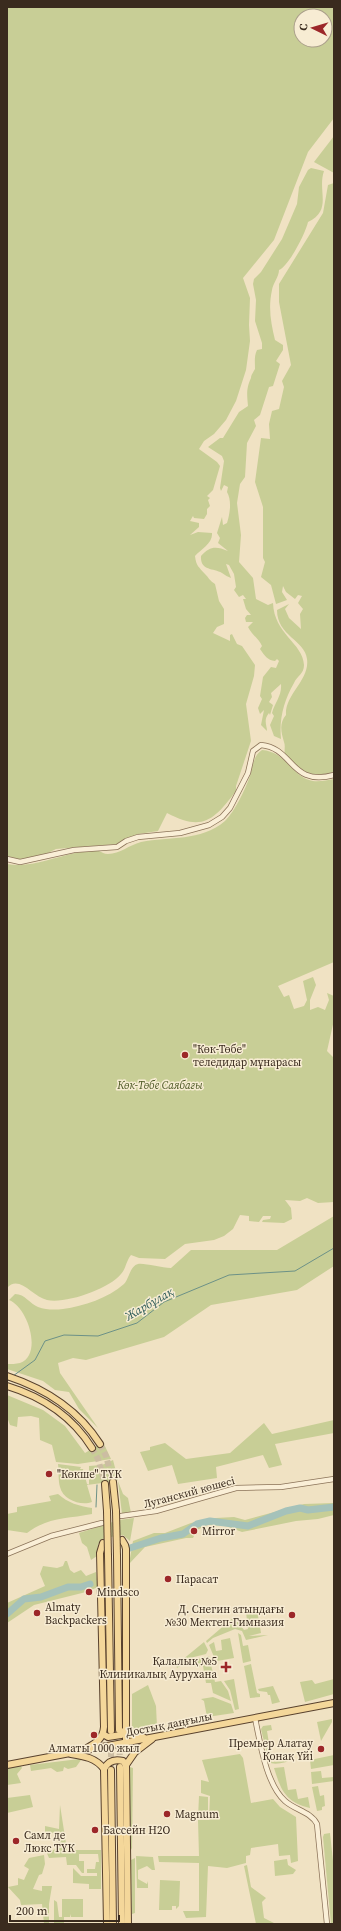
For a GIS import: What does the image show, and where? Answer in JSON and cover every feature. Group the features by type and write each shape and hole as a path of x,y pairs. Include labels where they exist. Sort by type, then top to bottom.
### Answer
{"main road":[{"path":"7,1376 30,1384 52,1395 79,1417 100,1444"},
{"path":"7,1386 26,1392 47,1403 73,1423 92,1448"},
{"path":"113,1482 116,1511 118,1644 123,1729 126,1742"},
{"path":"105,1484 107,1511 111,1731"},
{"path":"103,1734 108,1737 121,1735 123,1729 126,1545 122,1540"},
{"path":"82,1750 99,1740 103,1734 100,1548 103,1543"},
{"path":"102,1624 108,1571"},
{"path":"117,1572 125,1624"},
{"path":"118,1644 125,1579"},
{"path":"100,1585 110,1645"},
{"name":"Достық даңғылы","path":"7,1765 334,1703"},
{"path":"123,1729 133,1736 155,1737"},
{"path":"128,1924 126,1765 135,1752 155,1737"},
{"path":"61,1754 87,1757 98,1762 104,1769"},
{"path":"107,1924 104,1769 108,1763 116,1760 123,1761 126,1765"},
{"path":"120,1767 122,1924"},
{"path":"111,1770 113,1924"}],"street":[{"path":"7,858 20,862 74,850 117,847 126,841 138,837 180,834 208,825 222,817 230,808 248,773 253,751 260,745 269,746 278,751 308,777 323,778 334,775"},
{"name":"Луганский көшесі","path":"121,1516 156,1511 236,1488 281,1487 334,1479"},
{"path":"7,1554 51,1536 102,1523"},
{"path":"255,1718 264,1758 279,1795 294,1808 312,1817 317,1824 327,1924"}],"green space":[{"path":"7,7 334,7 334,118 308,152 274,240 243,278 250,298 250,341 246,370 236,401 226,420 214,434 204,441 199,449 217,462 220,466 213,490 207,496 210,498 208,500 210,506 207,509 207,514 204,519 194,518 193,516 190,521 199,523 199,527 190,535 198,532 212,533 209,543 195,556 198,566 215,584 219,601 224,609 224,624 217,627 213,633 230,641 230,635 232,634 237,644 242,646 255,665 254,676 246,704 251,741 236,786 236,791 214,816 207,820 190,822 179,819 167,813 158,831 138,834 117,844 56,849 32,858 19,859 7,856"},
{"path":"334,136 334,173 314,162"},
{"path":"311,168 324,171 322,178 322,206 316,217 308,222 301,241 292,256 279,270 273,287 270,303 271,321 275,340 283,345 283,350 276,361 280,364 273,386 269,387 260,415 254,420 256,426 247,443 245,477 240,484 237,503 241,535 239,562 253,578 256,599 268,605 273,603 278,623 299,650 304,665 302,673 290,689 285,703 281,724 281,739 274,736 270,725 274,716 272,713 279,696 281,684 271,693 272,697 269,702 273,705 270,715 269,713 266,718 267,731 261,725 264,710 260,714 258,708 262,699 260,696 263,677 271,667 276,668 279,661 277,659 275,661 270,660 265,656 260,649 262,646 261,644 248,627 253,622 246,622 245,618 247,615 251,615 246,609 243,599 246,599 243,595 239,597 234,590 236,587 234,574 229,565 226,564 231,578 218,571 205,567 201,561 201,556 207,550 213,548 220,548 228,551 218,543 220,538 217,533 222,517 223,525 227,523 230,511 230,499 227,492 228,487 224,485 221,491 220,488 224,461 222,456 208,447 220,438 223,438 239,412 248,406 247,395 251,376 255,369 255,355 257,350 262,349 262,343 255,321 256,300 253,284 254,279 261,272 282,239 297,204 299,187 308,170"},
{"path":"334,183 334,772 314,774 301,769 286,757 285,753 285,744 281,731 282,721 286,715 289,700 305,674 307,659 301,647 281,626 278,619 277,610 289,604 285,609 289,618 301,629 300,614 303,609 298,603 302,596 298,595 295,599 286,592 283,586 282,592 287,600 276,604 271,585 261,577 265,562 263,558 263,507 255,482 261,438 270,439 269,424 272,411 279,409 284,387 282,381 291,365 279,302 279,284 323,213 328,185"},
{"name":"Көк-Төбе Саябағы","path":"262,750 277,755 303,777 309,780 318,781 334,779 334,962 278,986 284,997 289,995 294,1009 304,1006 307,1000 303,981 313,977 316,985 310,1000 310,1010 318,1007 325,1010 329,1000 327,993 334,996 334,1020 327,1051 334,1058 334,1202 318,1203 307,1198 300,1201 285,1200 291,1208 292,1219 284,1223 262,1222 263,1220 270,1219 271,1216 263,1216 259,1222 249,1221 249,1216 240,1215 233,1229 224,1236 214,1240 185,1244 165,1259 139,1258 131,1255 123,1272 115,1280 87,1294 65,1300 47,1300 21,1285 12,1284 7,1288 7,864 33,864 75,853 90,851 99,851 112,854 141,842 195,835 215,828 225,821 232,812 245,788 255,758"},
{"path":"334,1216 334,1266 297,1290 211,1305 164,1337 86,1360 73,1358 58,1363 60,1373 98,1428 79,1409 69,1392 55,1390 43,1381 7,1369 7,1364 20,1363 27,1358 31,1351 32,1341 27,1321 16,1304 9,1300 15,1294 25,1297 35,1306 44,1309 50,1310 71,1308 95,1301 118,1289 126,1282 135,1265 145,1264 171,1268 191,1250 277,1250"},
{"path":"7,1395 43,1410 65,1426 85,1453 103,1442 111,1459 78,1464 56,1462 52,1445 40,1440 39,1418 31,1416 18,1417 17,1427 10,1425 7,1417"},
{"path":"334,1420 334,1433 275,1444 282,1465 269,1468 263,1455 216,1467 217,1478 178,1484 172,1465 148,1471 140,1452 150,1450 150,1447 165,1443 186,1459 230,1453 264,1423 272,1434"},
{"path":"113,1460 118,1479 117,1481 89,1485 89,1466 102,1465"},
{"path":"58,1464 81,1467 80,1469 83,1469 87,1484 89,1485 87,1485 92,1502 83,1503 69,1499 62,1492 60,1487"},
{"path":"118,1481 123,1494 128,1498 131,1513 122,1514"},
{"path":"58,1494 74,1504 92,1508 92,1514 50,1521 27,1533 7,1530 7,1514 17,1512 17,1507 51,1501 49,1496"},
{"path":"334,1503 334,1515 318,1519 296,1521 242,1532 226,1526 207,1525 197,1530 193,1538 186,1538 145,1547 129,1564 133,1541 154,1533 165,1533 191,1523 216,1518 234,1517 245,1520 304,1504"},
{"path":"134,1518 130,1541 123,1535 105,1538 98,1544 97,1556 91,1560 87,1547 82,1543 79,1533 119,1520"},
{"path":"65,1561 67,1561 70,1570 74,1573 81,1570 86,1576 96,1572 98,1587 86,1592 34,1605 7,1623 7,1603 45,1586 40,1574 43,1566 57,1568 63,1566"},
{"path":"257,1610 261,1633 249,1636 268,1635 246,1640 242,1631 235,1629 213,1638 207,1643 206,1641 234,1617 244,1630 248,1629 246,1612"},
{"path":"238,1633 241,1635 243,1646 248,1645 251,1661 243,1663"},
{"path":"230,1638 234,1658 217,1661 209,1645 214,1642 216,1651 222,1650 221,1640"},
{"path":"204,1642 208,1650 206,1654 194,1657 177,1668 176,1665"},
{"path":"209,1656 215,1682 221,1681 228,1691 231,1701 213,1693 211,1683 206,1683 203,1666 195,1667 194,1660"},
{"path":"251,1664 257,1693 260,1694 260,1697 250,1698 244,1666"},
{"path":"234,1679 239,1709 235,1710 230,1690 224,1681"},
{"path":"334,1679 334,1694 305,1702 300,1682 312,1680 315,1684"},
{"path":"148,1685 156,1706 157,1727 140,1731 132,1728 132,1694"},
{"path":"273,1686 280,1702 272,1704 270,1695 268,1695 267,1692 259,1691 258,1689"},
{"path":"213,1697 231,1704 234,1713 207,1717 204,1701 201,1699"},
{"path":"332,1719 332,1722 321,1741 317,1722"},
{"path":"271,1725 272,1730 267,1731 272,1762 293,1759 277,1764 269,1762 261,1729 263,1726"},
{"path":"240,1754 243,1758 251,1803 273,1799 280,1807 296,1817 298,1861 291,1863 290,1855 279,1856 278,1844 251,1848 250,1855 246,1856 246,1863 227,1868 208,1866 206,1917 186,1918 183,1911 199,1911 199,1863 159,1862 158,1856 199,1856 198,1820 209,1820 210,1796 201,1793 201,1780 209,1782 202,1760"},
{"path":"334,1755 334,1765 311,1769 310,1760"},
{"path":"81,1760 76,1767 68,1769 64,1767 63,1771 57,1772 51,1768 31,1771 30,1765"},
{"path":"21,1766 22,1768 17,1774 21,1783 7,1785 7,1768"},
{"path":"130,1767 133,1768 132,1850 130,1846"},
{"path":"284,1767 288,1790 296,1789 298,1799 308,1797 310,1808 289,1799 285,1794 279,1783 274,1768"},
{"path":"321,1771 322,1778 334,1777 334,1781 312,1784 311,1772"},
{"path":"318,1786 320,1796 324,1795 325,1806 322,1807 322,1810 317,1811 312,1787"},
{"path":"30,1795 33,1807 7,1813 7,1798"},
{"path":"199,1796 208,1797 208,1818 198,1818"},
{"path":"60,1805 67,1850 101,1850 101,1889 89,1889 89,1884 73,1883 73,1868 81,1876 97,1876 97,1873 87,1873 87,1869 95,1869 96,1862 99,1862 98,1854 79,1854 79,1861 84,1861 84,1873 82,1873 76,1865 67,1865 66,1857 49,1858 46,1851 59,1849 56,1833 45,1832 45,1826 59,1829"},
{"path":"330,1833 334,1870 334,1924 331,1924 323,1837 324,1834"},
{"path":"44,1855 45,1864 42,1874 39,1875 33,1889 42,1891 42,1886 52,1886 49,1904 49,1924 44,1924 42,1904 21,1905 20,1900 8,1887 18,1885 18,1878 24,1880 29,1869 24,1866 29,1858"},
{"path":"136,1856 153,1857 155,1870 152,1870 147,1866 138,1870 138,1879 147,1884 148,1881 148,1888 137,1888"},
{"path":"135,1858 135,1913 132,1914 131,1860"},
{"path":"287,1859 288,1865 296,1870 293,1874 275,1876 274,1861"},
{"path":"247,1865 251,1887 266,1898 262,1902 264,1918 276,1924 256,1924 244,1866"},
{"path":"160,1880 180,1881 179,1906 176,1909 176,1906 172,1906 172,1910 159,1910"},
{"path":"62,1899 83,1899 83,1917 71,1917 70,1914 70,1917 64,1917 64,1924 54,1924 54,1900 57,1902 59,1917 62,1917"}],"waterway":[{"name":"Жарбұлақ","path":"13,1376 35,1360 45,1341 64,1335 98,1336 137,1323 164,1302 229,1275 295,1271 334,1248"},
{"name":"Жарбұлақ","path":"7,1382 10,1379"},
{"path":"96,1507 97,1485"},
{"path":"130,1548 161,1538 183,1534 197,1524 210,1521 248,1526 286,1511 300,1508 308,1510 334,1507"},
{"path":"7,1614 24,1599 41,1597 68,1587 81,1587 90,1584"}],"tunnel":[{"path":"100,1444 106,1456 113,1482"},
{"path":"92,1448 98,1459 105,1484"},
{"path":"119,1731 120,1766"},
{"path":"111,1733 111,1770"}],"place":[{"name":"\"Көк-Төбе\" теледидар мұнарасы","path":"185,1055"},
{"name":"\"Көкше\" ТҮК","path":"49,1474"},
{"name":"Mirror","path":"194,1531"},
{"name":"Парасат","path":"168,1579"},
{"name":"Mindsco","path":"89,1592"},
{"name":"Almaty Backpackers","path":"37,1613"},
{"name":"Д. Снегин атындағы №30 Мектеп-Гимназия","path":"292,1615"},
{"name":"Қалалық №5 Клиникалық Аурухана","path":"226,1667"},
{"name":"Алматы 1000 жыл","path":"94,1735"},
{"name":"Премьер Алатау Қонақ Үйі","path":"321,1749"},
{"name":"Magnum","path":"167,1814"},
{"name":"Бассейн H2O","path":"95,1830"},
{"name":"Самл де Люкс ТҮК","path":"16,1841"}]}
